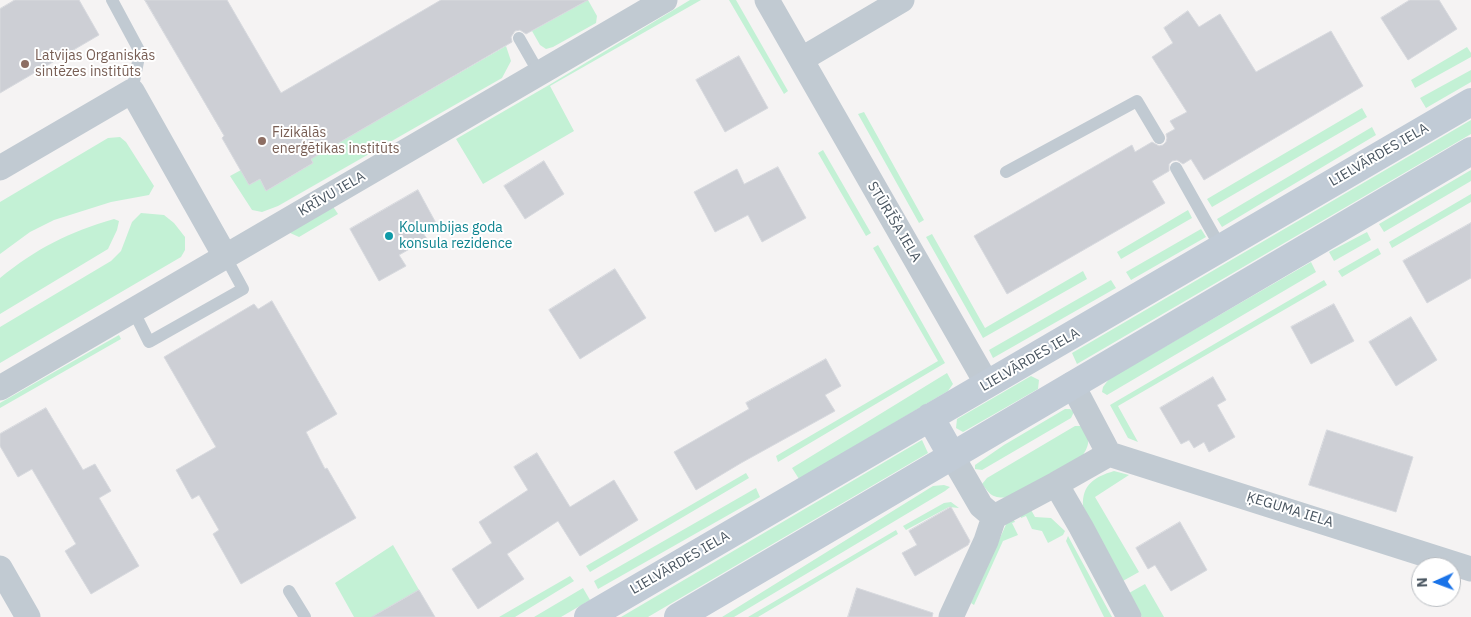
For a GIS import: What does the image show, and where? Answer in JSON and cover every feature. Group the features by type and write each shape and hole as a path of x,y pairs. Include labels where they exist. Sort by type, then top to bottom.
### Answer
{"main road":[{"name":"LIELVĀRDES IELA","path":"588,617 1471,102"},
{"path":"678,617 1471,151"},
{"path":"1051,348 1072,384"},
{"path":"930,417 952,456"}],"street":[{"name":"KRĪVU IELA","path":"0,388 665,0"},
{"name":"STŪRĪŠA IELA","path":"767,0 987,384"},
{"path":"802,59 902,0"},
{"path":"0,168 132,91 225,256"},
{"path":"951,617 986,541 994,517 1109,454 1072,384"},
{"name":"ĶEGUMA IELA","path":"1109,454 1471,569"},
{"path":"952,456 981,506 994,517"},
{"path":"1056,484 1129,617"},
{"path":"0,568 28,617"}],"lane":[{"path":"112,0 140,52 132,91"},
{"path":"519,38 539,74"},
{"path":"1006,172 1137,101 1159,138"},
{"path":"1176,168 1221,248"},
{"path":"133,310 149,342 243,289 225,256"},
{"path":"289,591 304,617"}],"green space":[{"path":"588,0 597,16 596,23 553,47 546,49 540,45 532,31"},
{"path":"690,0 701,0 550,86 574,131 483,184 456,139"},
{"path":"729,0 736,0 788,91 784,94"},
{"path":"506,46 511,61 502,78 278,206 262,212 252,210 230,176 241,170 249,185 260,179 266,191 313,163 308,152 333,146"},
{"path":"1467,47 1471,57 1415,88 1411,80"},
{"path":"1471,70 1471,82 1426,108 1420,98"},
{"path":"1362,108 1367,117 1212,207 1207,199"},
{"path":"864,112 924,220 919,223 858,114"},
{"path":"1471,120 1471,134 1077,364 1072,353"},
{"path":"1372,127 1376,135 1222,227 1217,219"},
{"path":"120,137 126,142 154,186 149,195 111,202 54,220 30,232 0,254 0,202 108,138"},
{"path":"823,150 871,233 866,236 818,153"},
{"path":"1471,170 1471,181 1384,232 1379,224"},
{"path":"1471,194 1471,202 1392,248 1389,242"},
{"path":"332,205 338,214 299,237 288,232"},
{"path":"1188,210 1192,218 1121,259 1117,252"},
{"path":"141,213 164,215 174,223 185,237 185,250 181,257 0,363 0,327 111,261 121,251 132,222"},
{"path":"114,219 119,221 108,249 0,314 0,278 27,258 54,242 82,229"},
{"path":"1201,229 1206,237 1131,280 1126,272"},
{"path":"1367,232 1371,240 1334,261 1329,252"},
{"path":"932,234 985,328 1083,271 1087,279 983,338 926,237"},
{"path":"878,245 945,363 778,462 776,456 938,361 873,248"},
{"path":"1378,248 1381,254 1342,277 1338,271"},
{"path":"1311,262 1316,272 1107,395 1102,392 1109,379"},
{"path":"1111,280 1116,288 993,358 989,350"},
{"path":"1324,280 1327,285 1118,406 1138,442 1128,438 1110,405"},
{"path":"119,335 121,339 0,408 0,403"},
{"path":"947,373 953,384 948,391 799,479 792,468"},
{"path":"1031,376 1039,380 1038,389 963,432 956,428 957,419"},
{"path":"1065,409 1070,409 1074,412 1071,418 982,470 975,469 975,465 1004,445"},
{"path":"1075,426 1084,426 1088,439 1086,450 1081,458 1008,498 993,496 982,484 987,478"},
{"path":"922,440 928,453 648,617 621,617"},
{"path":"1114,471 1129,475 1095,497 1139,572 1121,582 1083,506 1087,487 1095,479"},
{"path":"746,473 749,478 590,572 586,566"},
{"path":"944,485 950,487 734,617 722,617 933,486"},
{"path":"756,488 760,497 598,589 594,581"},
{"path":"951,502 959,508 949,507 906,530 903,526 944,503"},
{"path":"1030,508 1035,517 1051,518 1065,531 1063,535 1048,543 1042,531 1032,529 1026,516 1021,518 1020,514"},
{"path":"1012,517 1015,522 1012,523 1018,535 1003,541 974,605 971,603 1008,520"},
{"path":"896,530 898,534 758,617 748,617"},
{"path":"1068,536 1112,617 1104,617 1066,541"},
{"path":"393,545 419,590 372,617 354,617 335,583"},
{"path":"570,576 574,581 515,617 499,617"},
{"path":"1145,584 1164,617 1142,617 1129,593"},
{"path":"583,588 590,600 561,617 534,617"}],"building":[{"name":"Latvijas Organiskās sintēzes institūts","path":"15,0 79,0 99,35 0,93 0,9"},
{"path":"145,0 227,0 281,93 441,0 588,0 526,34 520,30 515,31 511,37 512,42 311,159 313,163 266,191 260,179 249,185 222,138 224,136"},
{"path":"1410,0 1439,0 1457,29 1408,60 1381,18"},
{"path":"1188,11 1199,27 1220,14 1256,72 1331,31 1363,86 1204,180 1191,159 1183,164 1177,160 1172,161 1169,164 1169,171 1152,181 1165,203 1007,294 974,236 1132,145 1135,152 1152,142 1159,146 1166,142 1166,134 1175,129 1170,121 1187,112 1152,57 1173,43 1164,28"},
{"path":"739,56 768,108 725,132 696,80"},
{"path":"544,161 564,194 525,219 504,186"},
{"path":"778,167 806,218 762,242 748,215 715,232 694,192 737,169 744,184"},
{"name":"Kolumbijas goda konsula rezidence","path":"418,190 437,225 423,233 427,239 399,255 406,266 379,281 350,229"},
{"path":"1471,223 1471,278 1427,303 1403,261"},
{"path":"615,269 646,318 580,359 549,310"},
{"path":"272,301 337,414 306,432 325,469 327,468 356,518 241,584 213,534 219,530 199,495 192,499 176,470 216,447 164,357 254,304 258,309"},
{"path":"1334,304 1354,341 1311,364 1291,327"},
{"path":"1411,317 1437,360 1396,386 1369,342"},
{"path":"826,359 841,386 825,395 835,411 696,490 674,452 749,409 746,403"},
{"path":"1213,377 1226,400 1217,405 1235,437 1209,452 1204,442 1194,448 1189,440 1181,444 1160,408"},
{"path":"46,408 83,470 95,464 111,491 99,498 139,566 91,594 65,551 76,544 32,469 18,477 0,446 0,434"},
{"path":"1327,430 1413,457 1396,512 1309,485"},
{"path":"537,453 570,507 614,480 638,520 580,556 558,521 507,554 524,579 478,609 452,569 492,543 479,522 528,490 514,467"},
{"path":"951,507 970,541 968,545 915,576 902,553 917,545 909,531"},
{"path":"1180,522 1207,570 1171,591 1155,565 1148,569 1136,548"},
{"path":"857,588 933,613 932,617 848,617"},
{"path":"419,590 435,617 372,617"}],"place":[{"name":"Latvijas Organiskās sintēzes institūts","path":"25,64"},
{"name":"Fizikālās enerģētikas institūts","path":"262,141"},
{"name":"Kolumbijas goda konsula rezidence","path":"389,236"}]}
